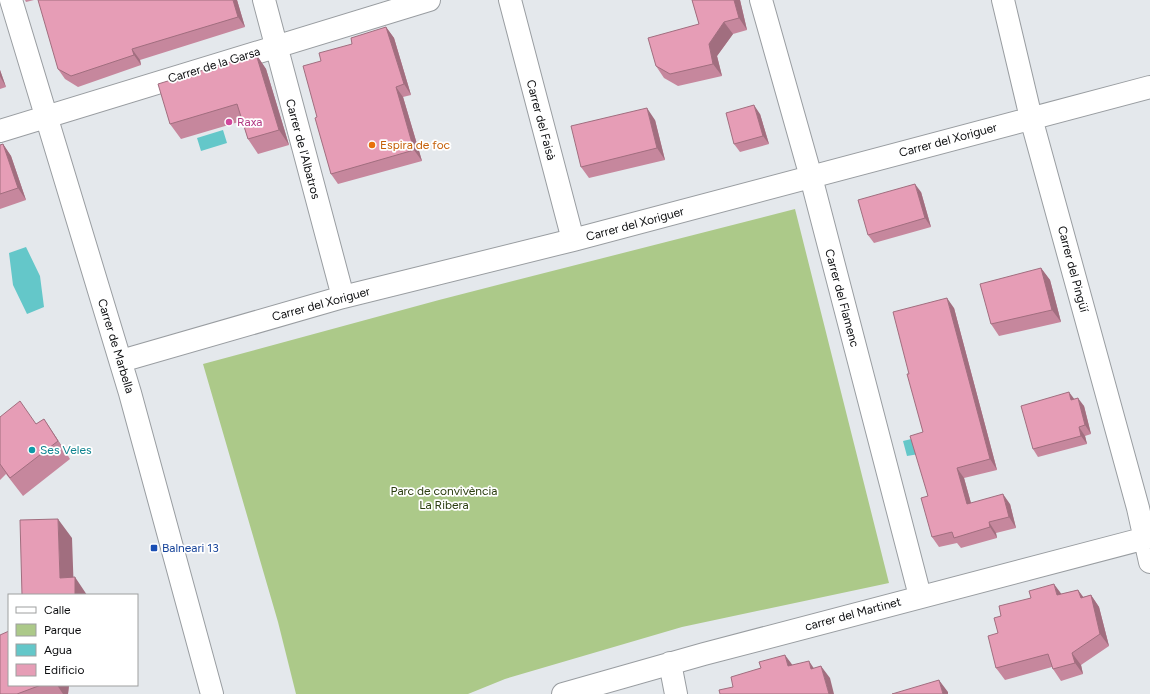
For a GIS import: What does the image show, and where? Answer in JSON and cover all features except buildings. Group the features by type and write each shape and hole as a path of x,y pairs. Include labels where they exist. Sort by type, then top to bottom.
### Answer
{"street":[{"name":"Carrer de Marbella","path":"11,0 121,361 212,694"},
{"name":"Carrer de l'Albatros","path":"264,0 343,297"},
{"name":"Carrer de la Garsa","path":"0,130 429,0"},
{"name":"Carrer del Faisà","path":"510,0 573,240"},
{"name":"Carrer del Flamenc","path":"761,0 811,177 920,596"},
{"name":"Carrer del Pingüí","path":"1003,0 1031,118 1147,538 1150,562"},
{"name":"Carrer del Xoriguer","path":"121,361 343,297 573,240 1150,87"},
{"name":"carrer del Martinet","path":"563,694 670,663 920,596 1147,538"},
{"path":"670,663 676,694"}],"green space":[{"name":"Parc de convivència La Ribera","path":"795,209 889,583 682,627 505,679 468,694 296,694 278,622 203,364 439,300"}],"water":[{"path":"223,130 227,143 201,151 197,138"},
{"path":"26,247 40,276 44,307 27,314 13,285 9,253"},
{"path":"928,435 919,454 907,456 903,441"}],"place":[{"name":"Raxa","path":"229,122"},
{"name":"Espira de foc","path":"372,145"},
{"name":"Ses Veles","path":"32,450"},
{"name":"Balneari 13","path":"154,548"}]}
